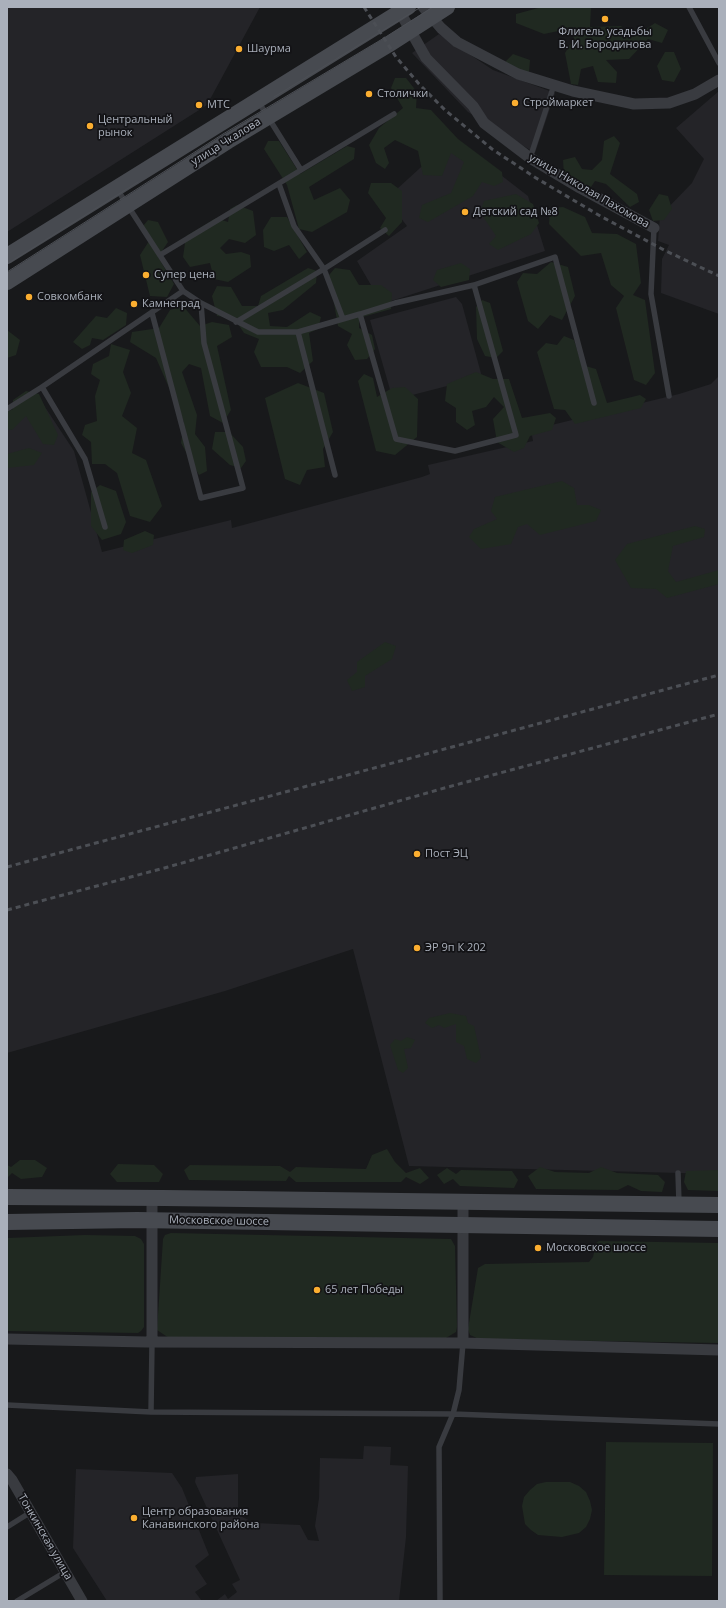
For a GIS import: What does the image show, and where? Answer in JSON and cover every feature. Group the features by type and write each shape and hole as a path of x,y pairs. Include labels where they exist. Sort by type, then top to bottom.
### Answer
{"main road":[{"name":"улица Чкалова","path":"7,282 267,116 410,31 427,12 447,7"},
{"name":"улица Чкалова","path":"7,256 257,101 401,9"},
{"name":"Московское шоссе","path":"7,1197 719,1205"},
{"name":"Московское шоссе","path":"7,1222 152,1220 719,1229"}],"street":[{"name":"улица Николая Пахомова","path":"401,9 410,31 426,58 473,106 484,123 530,158 580,188 654,228"},
{"path":"427,12 457,42 518,74 554,85 634,104 669,103 695,94 719,80"},
{"path":"152,1198 152,1342"},
{"path":"463,1201 463,1343"},
{"path":"7,1339 152,1342 463,1343 719,1350"},
{"name":"Тонкинская улица","path":"9,1479 31,1512 82,1601"}],"lane":[{"path":"689,7 719,63"},
{"path":"530,158 554,85"},
{"path":"257,101 301,170"},
{"path":"160,255 394,114"},
{"path":"279,184 294,226 324,269 343,319"},
{"path":"116,188 183,291 201,303 258,332 298,332 395,303 474,285 555,257 594,403"},
{"path":"654,228 651,294 668,396"},
{"path":"236,322 386,230"},
{"path":"360,314 396,438 455,451 516,435 474,285"},
{"path":"7,409 42,387 183,291"},
{"path":"152,312 201,498 243,488 204,344 201,303"},
{"path":"298,332 335,475"},
{"path":"42,387 86,459 105,527"},
{"path":"678,1173 678,1205"},
{"path":"151,1412 152,1342"},
{"path":"440,1601 439,1446 453,1414 459,1390 463,1343"},
{"path":"7,1405 151,1412 453,1414 719,1424"},
{"path":"7,1527 31,1512"},
{"path":"17,1601 66,1572"}],"shaded area":[{"name":"Центральный рынок","path":"7,7 260,7 207,105 7,232"},
{"path":"542,7 591,7 590,27 621,26 628,33 639,27 646,29 655,23 668,30 662,43 648,39 629,59 606,60 617,72 616,83 598,82 593,66 581,69 578,85 571,84 565,53 574,38 568,29 544,34 516,23 516,14"},
{"path":"439,34 493,70 555,93 535,153 468,112 412,53"},
{"path":"665,52 674,52 681,69 674,82 662,80 657,66"},
{"path":"513,54 530,60 529,72 506,71 506,61"},
{"path":"395,78 406,78 417,92 416,108 431,110 458,139 502,172 503,182 494,186 482,182 473,196 428,222 419,218 422,205 451,193 464,162 451,153 442,176 423,175 418,151 395,140 384,148 389,163 385,169 376,163 369,145 379,128 403,108 391,88"},
{"path":"719,91 719,314 661,293 662,259 669,245 658,241 660,216 692,183 704,159 676,128"},
{"path":"614,136 620,143 610,174 637,194 639,202 630,207 606,184 595,181 589,190 564,175 563,160 575,157 582,169 592,170 602,160 604,141"},
{"name":"Детский сад №8","path":"453,138 528,196 545,251 382,304 357,261 407,226 386,199"},
{"path":"268,141 279,141 300,174 347,146 355,148 354,159 309,187 314,200 340,188 350,200 347,212 312,232 299,229 287,185 264,149"},
{"path":"371,183 391,183 402,191 402,222 389,236 380,228 386,218 368,193"},
{"path":"516,194 533,204 539,223 531,234 498,250 489,244 496,236 480,212 484,201"},
{"path":"659,194 668,196 672,209 664,220 653,221 649,210"},
{"path":"237,205 253,211 256,235 245,243 229,239 220,248 226,254 241,252 250,255 251,267 228,282 214,279 210,263 190,267 183,257 186,236 216,218 228,222 230,209"},
{"path":"563,207 585,217 592,233 617,234 636,244 641,283 633,295 645,300 655,373 646,385 634,380 616,308 624,296 611,285 601,253 581,256 549,224 550,208"},
{"path":"271,217 287,217 307,252 299,259 289,245 274,251 264,247 263,230"},
{"path":"148,220 158,222 168,242 158,257 174,284 167,297 150,296 140,255 151,238 143,226"},
{"path":"551,262 568,267 575,296 562,320 550,315 538,329 528,321 517,282 523,273 537,274"},
{"path":"461,263 470,269 469,280 441,287 433,280 437,270"},
{"path":"308,268 317,271 316,283 283,310 268,313 270,326 287,327 310,312 321,317 318,329 309,333 313,361 300,373 287,367 261,367 254,352 259,339 244,333 234,318 217,316 212,296 217,286 231,287 242,306 258,306 261,296"},
{"path":"335,268 350,270 359,285 381,285 392,293 391,309 359,318 359,328 372,335 375,349 367,359 355,360 347,345 352,334 338,326 329,275"},
{"path":"456,297 462,304 482,377 393,400 370,320"},
{"path":"482,300 490,303 503,351 496,358 485,356 477,339 476,307"},
{"path":"183,306 200,326 212,322 229,325 232,337 217,346 231,410 223,423 210,416 201,368 189,364 182,372 197,415 195,434 205,447 207,471 199,475 181,443 184,422 156,358 130,342 132,332 159,328 170,310"},
{"path":"116,308 127,313 126,325 103,340 92,338 90,345 82,349 73,342 96,316 107,318"},
{"path":"7,330 20,340 16,355 7,358"},
{"path":"564,336 574,340 582,365 596,369 607,403 640,395 646,399 641,408 575,424 565,410 554,409 537,352 546,343 557,345"},
{"path":"111,344 130,350 123,372 131,393 122,416 137,428 132,453 146,460 162,506 150,522 130,516 117,473 105,464 92,464 91,442 82,435 85,425 97,421 95,396 100,380 91,374 93,364 109,356"},
{"path":"476,372 493,379 509,379 522,418 550,413 556,418 552,430 530,436 524,448 514,452 497,442 493,419 504,407 494,397 486,407 472,411 475,425 467,430 456,422 456,408 445,401 447,384"},
{"path":"364,374 373,378 377,397 392,388 405,387 418,399 417,437 395,455 376,451 358,381"},
{"path":"719,376 719,1174 409,1166 353,949 225,991 7,1053 7,417 39,398 74,451 102,552 231,520 232,528 422,477 430,474 428,465 533,441 531,430 679,394 711,384"},
{"path":"298,383 324,393 333,432 323,449 325,467 307,470 300,485 285,479 265,398"},
{"path":"26,391 39,394 58,435 54,445 43,444 26,416 12,430 7,429 7,412 13,409 13,400"},
{"path":"215,432 229,432 243,447 246,461 241,468 230,465 212,449"},
{"path":"29,448 42,453 34,465 7,468 7,454"},
{"path":"562,481 574,488 577,505 589,505 601,510 596,521 540,535 527,524 518,527 511,544 481,549 469,537 474,529 497,519 491,511 495,497"},
{"path":"100,485 116,491 126,522 121,534 102,540 91,526 91,492"},
{"path":"695,526 705,529 704,537 673,546 668,571 676,582 719,570 719,584 667,598 656,589 631,588 615,560 627,544"},
{"path":"145,531 154,535 153,545 132,553 123,550 124,540"},
{"path":"385,642 396,646 392,659 365,676 365,687 352,691 347,680 357,672 357,662"},
{"path":"450,1013 466,1016 468,1023 474,1026 481,1058 476,1063 467,1059 464,1046 456,1042 456,1024 444,1028 439,1025 432,1028 425,1023 429,1018"},
{"path":"407,1037 415,1040 411,1048 404,1049 408,1068 403,1073 398,1070 390,1045 395,1039 401,1041"},
{"path":"387,1149 395,1162 406,1173 420,1168 429,1178 420,1184 406,1177 401,1182 296,1182 289,1176 286,1181 189,1180 184,1170 190,1165 280,1166 290,1172 296,1167 366,1169 372,1155"},
{"path":"20,1160 35,1160 47,1168 42,1177 21,1179 12,1173 7,1178 7,1165 11,1167"},
{"path":"118,1164 154,1165 163,1174 159,1182 117,1182 110,1174"},
{"path":"540,1167 555,1172 589,1173 601,1167 617,1173 658,1175 665,1182 662,1192 641,1191 628,1185 618,1190 536,1189 528,1176"},
{"path":"447,1168 456,1174 461,1170 512,1171 518,1180 514,1188 460,1186 453,1179 444,1184 437,1175"},
{"path":"719,1170 719,1191 688,1190 684,1182 686,1171"},
{"path":"171,1233 451,1239 455,1246 456,1332 446,1338 169,1338 157,1330 163,1239 165,1235"},
{"path":"85,1235 135,1236 141,1239 144,1244 144,1327 141,1331 138,1333 7,1331 7,1238"},
{"path":"599,1241 719,1243 719,1343 479,1339 470,1335 468,1329 478,1268 485,1264 589,1262 593,1257 596,1243"},
{"path":"606,1442 713,1443 712,1576 604,1575"},
{"path":"364,1446 391,1447 390,1465 408,1466 406,1537 399,1601 216,1601 225,1594 228,1599 237,1592 232,1584 240,1580 195,1482 196,1477 238,1474 238,1515 255,1523 300,1525 308,1540 319,1541 315,1526 319,1498 320,1458 363,1459"},
{"name":"Центр образования Канавинского района","path":"76,1469 172,1473 182,1488 209,1555 195,1566 207,1584 195,1592 202,1601 107,1601 73,1548"},
{"path":"546,1482 570,1482 579,1486 586,1492 592,1510 586,1527 579,1533 562,1537 538,1535 525,1524 522,1506 524,1497 537,1484"}],"tram line":[{"path":"274,97 421,7"},
{"path":"7,272 223,134 433,7"},
{"path":"7,264 138,182"}],"railway":[{"path":"364,7 396,57 419,84 445,110 492,149 536,178 602,217 666,251 719,276"},
{"path":"7,867 719,675"},
{"path":"7,910 168,867 448,787 719,714"}],"place":[{"name":"Флигель усадьбы В. И. Бородинова","path":"605,19"},
{"name":"Шаурма","path":"239,49"},
{"name":"Столички","path":"369,94"},
{"name":"Строймаркет","path":"515,103"},
{"name":"МТС","path":"199,105"},
{"name":"Центральный рынок","path":"90,126"},
{"name":"Детский сад №8","path":"465,212"},
{"name":"Супер цена","path":"146,275"},
{"name":"Совкомбанк","path":"29,297"},
{"name":"Камнеград","path":"134,304"},
{"name":"Пост ЭЦ","path":"417,854"},
{"name":"ЭР 9п К 202","path":"417,948"},
{"name":"Московское шоссе","path":"538,1248"},
{"name":"65 лет Победы","path":"317,1290"},
{"name":"Центр образования Канавинского района","path":"134,1518"}]}
